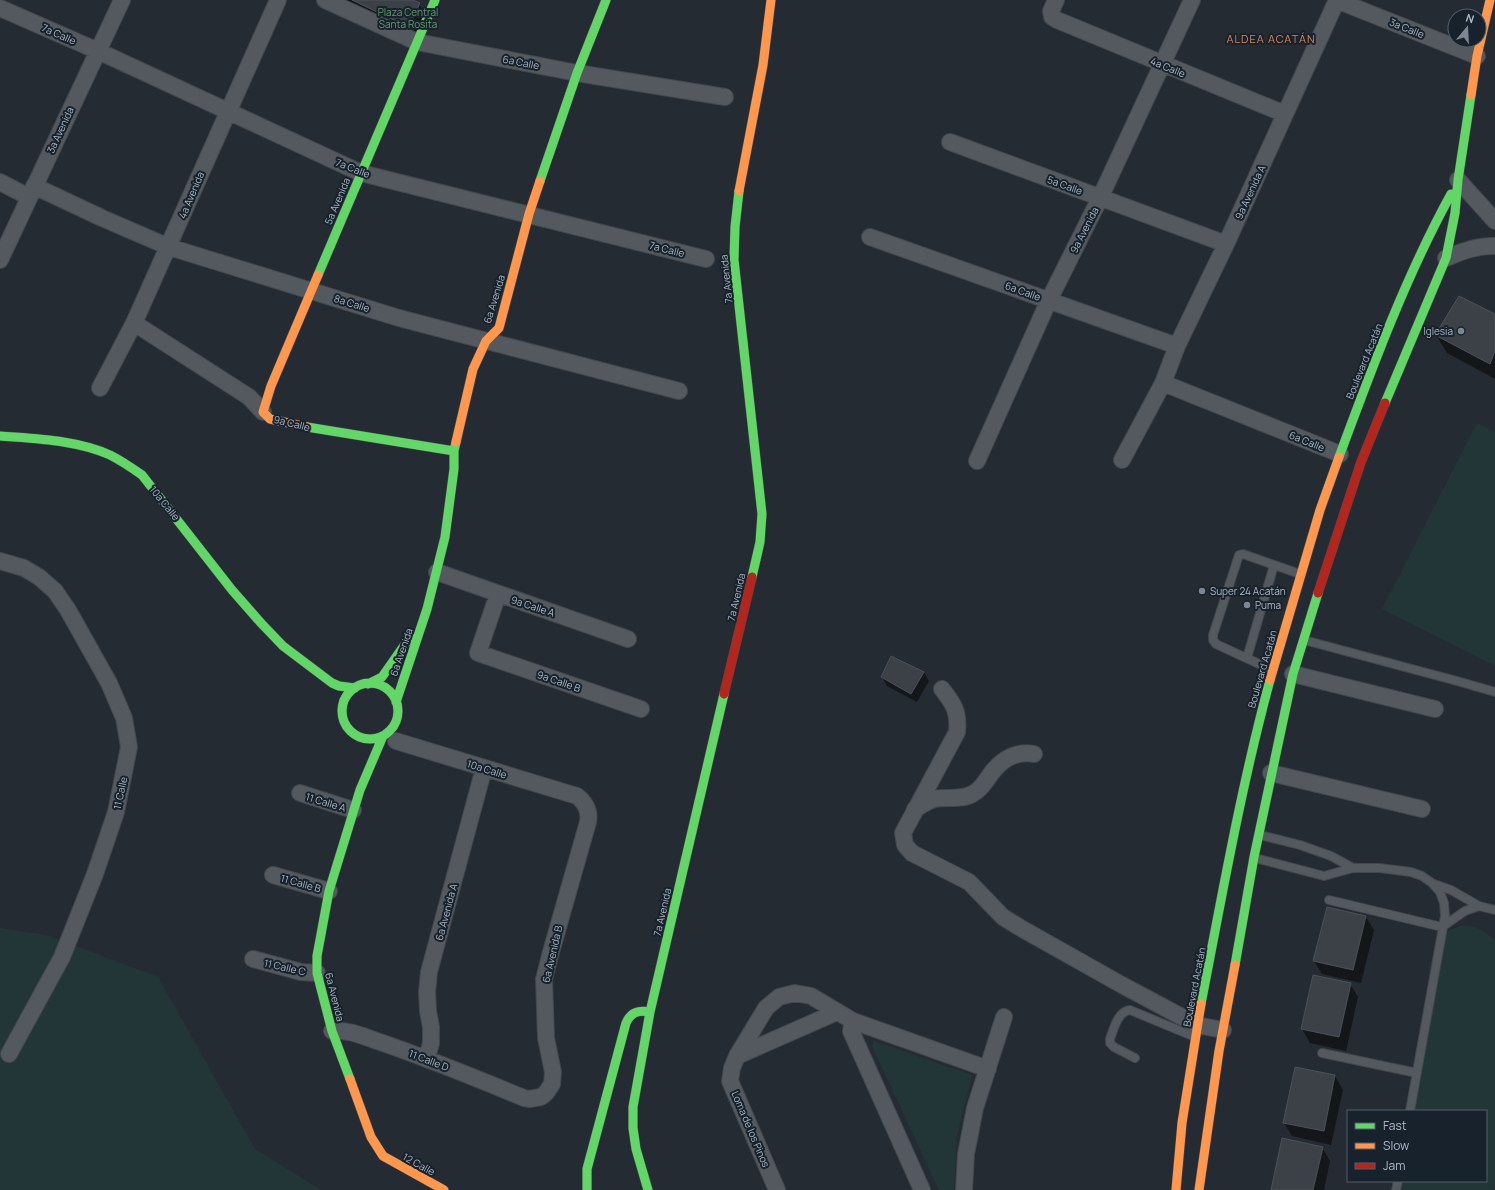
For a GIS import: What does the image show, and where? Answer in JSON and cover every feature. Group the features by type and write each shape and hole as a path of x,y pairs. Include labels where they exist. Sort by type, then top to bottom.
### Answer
{"street":[{"name":"3a Avenida","path":"0,260 122,0"},
{"name":"4a Avenida","path":"100,388 134,323 169,247 278,0"},
{"name":"6a Calle","path":"325,0 417,42 577,73 725,97"},
{"name":"5a Avenida","path":"263,412 271,386 435,0"},
{"name":"6a Avenida","path":"396,702 427,609 437,572 451,500 454,451 473,369 486,341 499,328 529,214 577,73 606,0"},
{"name":"7a Avenida","path":"648,1190 635,1146 632,1120 650,1012 760,542 762,514 734,260 734,232 742,175 769,29 771,0"},
{"name":"4a Calle","path":"1056,0 1051,11 1052,17 1285,114"},
{"name":"9a Avenida","path":"977,462 1049,300 1100,198 1192,0"},
{"name":"3a Calle","path":"1337,0 1477,56"},
{"name":"9a Avenida A","path":"1163,383 1177,346 1226,244 1337,0"},
{"name":"Boulevard Acatán","path":"1199,1190 1223,1030 1242,931 1258,834 1293,674 1361,462 1392,384 1446,258 1455,213 1458,180 1477,56 1490,0"},
{"name":"7a Calle","path":"0,8 98,51 361,173 706,259"},
{"name":"5a Calle","path":"950,142 1226,244"},
{"path":"1458,180 1495,221"},
{"name":"Boulevard Acatán","path":"1176,1190 1182,1123 1197,1031 1243,790 1272,670 1320,510 1375,358 1433,227 1458,180"},
{"name":"8a Calle","path":"0,182 32,191 102,218 169,247 399,318 680,391"},
{"path":"1443,210 1455,213"},
{"name":"6a Calle","path":"870,237 1177,346"},
{"path":"1446,258 1473,248 1495,246"},
{"name":"9a Calle","path":"134,323 249,397 270,419 284,423 454,451"},
{"name":"6a Calle","path":"1163,383 1340,454"},
{"path":"1122,460 1163,383"},
{"name":"10a Calle","path":"0,436 85,446 113,456 130,466 142,475 232,590 283,646 332,683 339,686 355,688"},
{"name":"11 Calle","path":"0,561 24,568 39,577 60,597 109,682 124,718 129,747 116,812 95,874 62,957 9,1054"},
{"name":"9a Calle A","path":"437,572 628,639"},
{"name":"9a Calle B","path":"498,594 478,654 641,709"},
{"name":"6a Avenida","path":"368,684 382,677 407,643 427,609"},
{"name":"10a Calle","path":"283,646 290,662"},
{"path":"1293,674 1435,709"},
{"path":"368,684 385,688 392,694 396,702 398,710 397,718 389,732 390,739 359,740 346,724 343,717 339,706 355,688 368,684"},
{"path":"942,689 954,703 958,719 957,732 903,833 905,845 912,853 969,882 1003,917 1122,985 1197,1031 1223,1030"},
{"name":"6a Avenida","path":"383,1156 371,1137 332,1031 317,973 318,956 330,891 353,810 360,790 390,739"},
{"name":"10a Calle","path":"390,739 577,796"},
{"path":"915,809 934,800 966,797 974,793 984,784 995,769 1012,755 1026,752 1034,754"},
{"name":"6a Avenida","path":"360,790 362,758"},
{"name":"6a Avenida A","path":"427,1058 431,1027 428,1011 430,972 484,768"},
{"path":"1271,773 1422,809"},
{"name":"11 Calle A","path":"300,793 353,810"},
{"name":"6a Avenida B","path":"524,1098 535,1099 541,1097 550,1089 553,1078 546,1038 544,979 589,817 587,807 577,796"},
{"name":"11 Calle B","path":"273,875 330,891"},
{"name":"11 Calle C","path":"253,959 301,972 317,973"},
{"name":"Loma de los Pinos","path":"777,1190 730,1081 732,1068 737,1056 766,1008 779,997 787,994 803,994 811,996 853,1021 988,1069"},
{"path":"587,1190 587,1169 628,1017 633,1012 638,1010 650,1012"},
{"path":"737,1056 837,1012"},
{"path":"964,1190 966,1154 975,1108 1004,1017"},
{"path":"853,1021 851,1031 922,1190"},
{"name":"11 Calle D","path":"332,1031 340,1030 427,1058 524,1098"},
{"name":"12 Calle","path":"383,1156 444,1190"}],"lane":[{"path":"1272,670 1216,644 1213,640 1213,635 1239,555 1243,554 1301,575"},
{"path":"1247,658 1274,565"},
{"path":"1303,640 1457,680 1495,692"},
{"path":"1258,834 1300,845 1330,856 1353,868"},
{"path":"1254,857 1324,876 1353,868 1379,868 1411,872 1422,876 1432,883 1440,892 1444,903 1445,916 1410,1110"},
{"path":"1432,883 1451,890 1479,906 1495,910"},
{"path":"1329,900 1442,927 1465,911 1479,906"},
{"path":"1135,1058 1114,1047 1110,1043 1110,1039 1120,1014 1125,1010 1130,1010 1197,1031"},
{"path":"1322,1053 1417,1073"}],"green space":[{"path":"1477,423 1495,432 1495,666 1382,609"},
{"path":"1460,926 1471,926 1486,933 1495,940 1494,1190 1401,1190 1403,1182 1487,1182 1487,1110 1414,1110 1444,939 1448,931"},
{"path":"0,928 46,935 158,977 255,1149 321,1190 0,1190"},
{"path":"874,1041 972,1075 957,1136 954,1190 939,1190 872,1046"}],"building":[{"path":"352,0 413,0 420,3 410,25 406,26"},
{"path":"1459,296 1495,314 1495,351 1490,364 1435,335"},
{"path":"891,656 924,672 911,694 881,677"},
{"path":"1327,907 1366,916 1353,970 1313,961"},
{"path":"1313,975 1351,983 1339,1037 1301,1029"},
{"path":"1295,1067 1335,1075 1324,1131 1283,1123"},
{"path":"1282,1138 1323,1147 1313,1190 1271,1190"}],"traffic: fast":[{"path":"318,275 435,0"},
{"path":"540,181 577,73 606,0"},
{"path":"1385,403 1446,258 1455,213 1458,180 1471,95"},
{"path":"739,191 735,227 734,260 762,514 760,542 752,577"},
{"path":"1339,457 1404,291 1434,226 1451,194"},
{"path":"307,427 454,451"},
{"path":"0,436 42,439 84,446 110,455 142,475 232,590 283,646 332,683 339,686 355,688"},
{"path":"396,702 427,609 445,537 456,442"},
{"path":"1235,965 1254,857 1293,674 1318,593"},
{"path":"368,684 382,677 410,637"},
{"path":"1201,1004 1241,801 1270,680"},
{"path":"370,683 385,688 393,696 398,711 393,726 385,734 370,739 355,734 347,726 342,711 347,696 355,688 370,683"},
{"path":"648,1190 636,1149 633,1128 633,1107 650,1012 724,694"},
{"path":"350,1079 332,1031 317,973 317,956 329,891 360,790 383,736"},
{"path":"587,1190 587,1169 626,1023 630,1016 635,1013 642,1011 650,1012"}],"traffic: slow":[{"path":"739,191 763,65 771,0"},
{"path":"1471,95 1477,56 1490,0"},
{"path":"456,442 473,369 486,341 499,328 529,214 540,181"},
{"path":"307,427 270,419 263,412 271,386 318,275"},
{"path":"1270,680 1320,510 1339,457"},
{"path":"1199,1190 1219,1051 1235,965"},
{"path":"1176,1190 1182,1123 1201,1004"},
{"path":"350,1079 371,1137 383,1156 444,1190"}],"traffic: jam":[{"path":"1318,593 1361,462 1385,403"},
{"path":"724,694 752,577"}],"place":[{"name":"Iglesia","path":"1461,331"},
{"name":"Super 24 Acatán","path":"1202,591"},
{"name":"Puma","path":"1247,605"}],"district":[{"name":"ALDEA ACATÁN","path":"1271,38"}],"park label":[{"name":"Plaza Central Santa Rosita","path":"408,18"}]}
